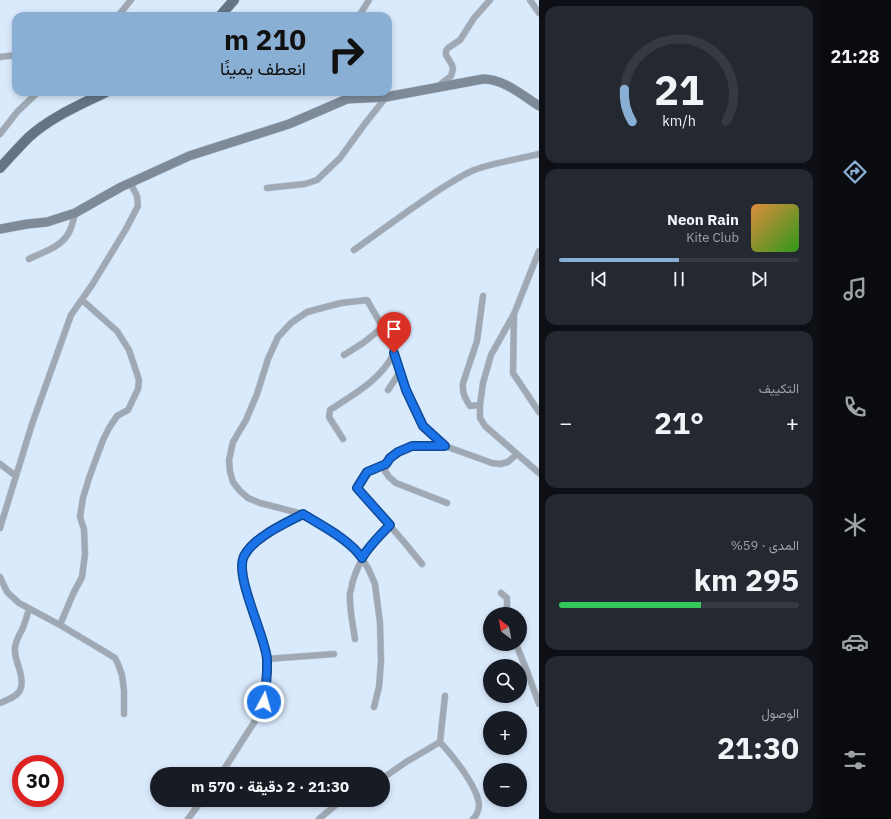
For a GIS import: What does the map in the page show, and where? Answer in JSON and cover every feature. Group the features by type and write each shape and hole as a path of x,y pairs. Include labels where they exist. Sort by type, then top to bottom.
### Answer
{"main road":[{"path":"224,12 234,0"},
{"path":"0,168 30,136 47,124 98,96"}],"street":[{"path":"122,12 132,0"},
{"path":"362,12 369,0"},
{"path":"435,88 451,76 453,69 452,64 446,55 446,51 460,40 474,18 490,0"},
{"path":"530,0 539,13"},
{"path":"0,57 12,56"},
{"path":"392,96 483,79 494,80 507,86 539,106"},
{"path":"0,134 16,112 34,96"},
{"path":"0,229 47,222 75,213 130,182 189,156 289,124 347,99 391,96"},
{"path":"267,188 305,184 318,180 340,158 386,97"},
{"path":"354,250 421,202 448,184 472,171 494,163 539,154"},
{"path":"0,528 32,424 71,315 126,229 138,206 137,196 130,182"},
{"path":"28,259 62,242 68,235 75,213"},
{"path":"539,251 514,314 491,355 480,406 480,418 485,426 539,473"},
{"path":"480,406 470,406 462,389 477,341 483,296"},
{"path":"60,625 82,576 84,529 80,517 83,498 89,478 108,428 117,416 128,410 138,389 139,380 129,350 117,331 82,300"},
{"path":"374,707 379,687 381,661 380,623 375,584 368,568 359,554 345,541 303,514 260,503 248,498 233,482 230,472 229,460 233,442 246,420 257,394 268,359 278,337 291,323 307,312 341,303 367,300 389,338 406,390 423,426 445,446"},
{"path":"514,314 513,373 539,412"},
{"path":"344,355 363,343 383,327"},
{"path":"343,439 329,417 330,410 370,383 390,362 394,353"},
{"path":"388,390 400,372"},
{"path":"447,503 396,483 389,478 385,471 386,464 390,458 398,452 412,446 445,446 492,463 500,464 508,462 517,454"},
{"path":"0,464 16,476"},
{"path":"386,464 367,472 357,488 422,564"},
{"path":"225,767 262,710 266,694 267,659 243,581 243,557 262,537 303,514"},
{"path":"355,639 350,593 354,577 359,563 365,553 390,525"},
{"path":"0,577 7,592 19,603 60,625 115,658 122,675 124,690 124,714"},
{"path":"501,593 507,598 507,607"},
{"path":"0,703 16,695 22,688 20,669 15,657 15,648 30,609"},
{"path":"519,651 539,704"},
{"path":"267,659 334,654"},
{"path":"445,696 440,742 453,757 472,786 477,797 480,806 476,816 473,819"},
{"path":"390,773 440,742"},
{"path":"188,819 197,807"},
{"path":"320,819 334,807"}],"route":[{"path":"264,702 266,694 267,659 243,581 243,557 262,537 303,514 345,541 362,558 390,525 357,488 367,472 386,464 390,458 398,452 412,446 445,446 423,426 406,390 394,353"}]}
